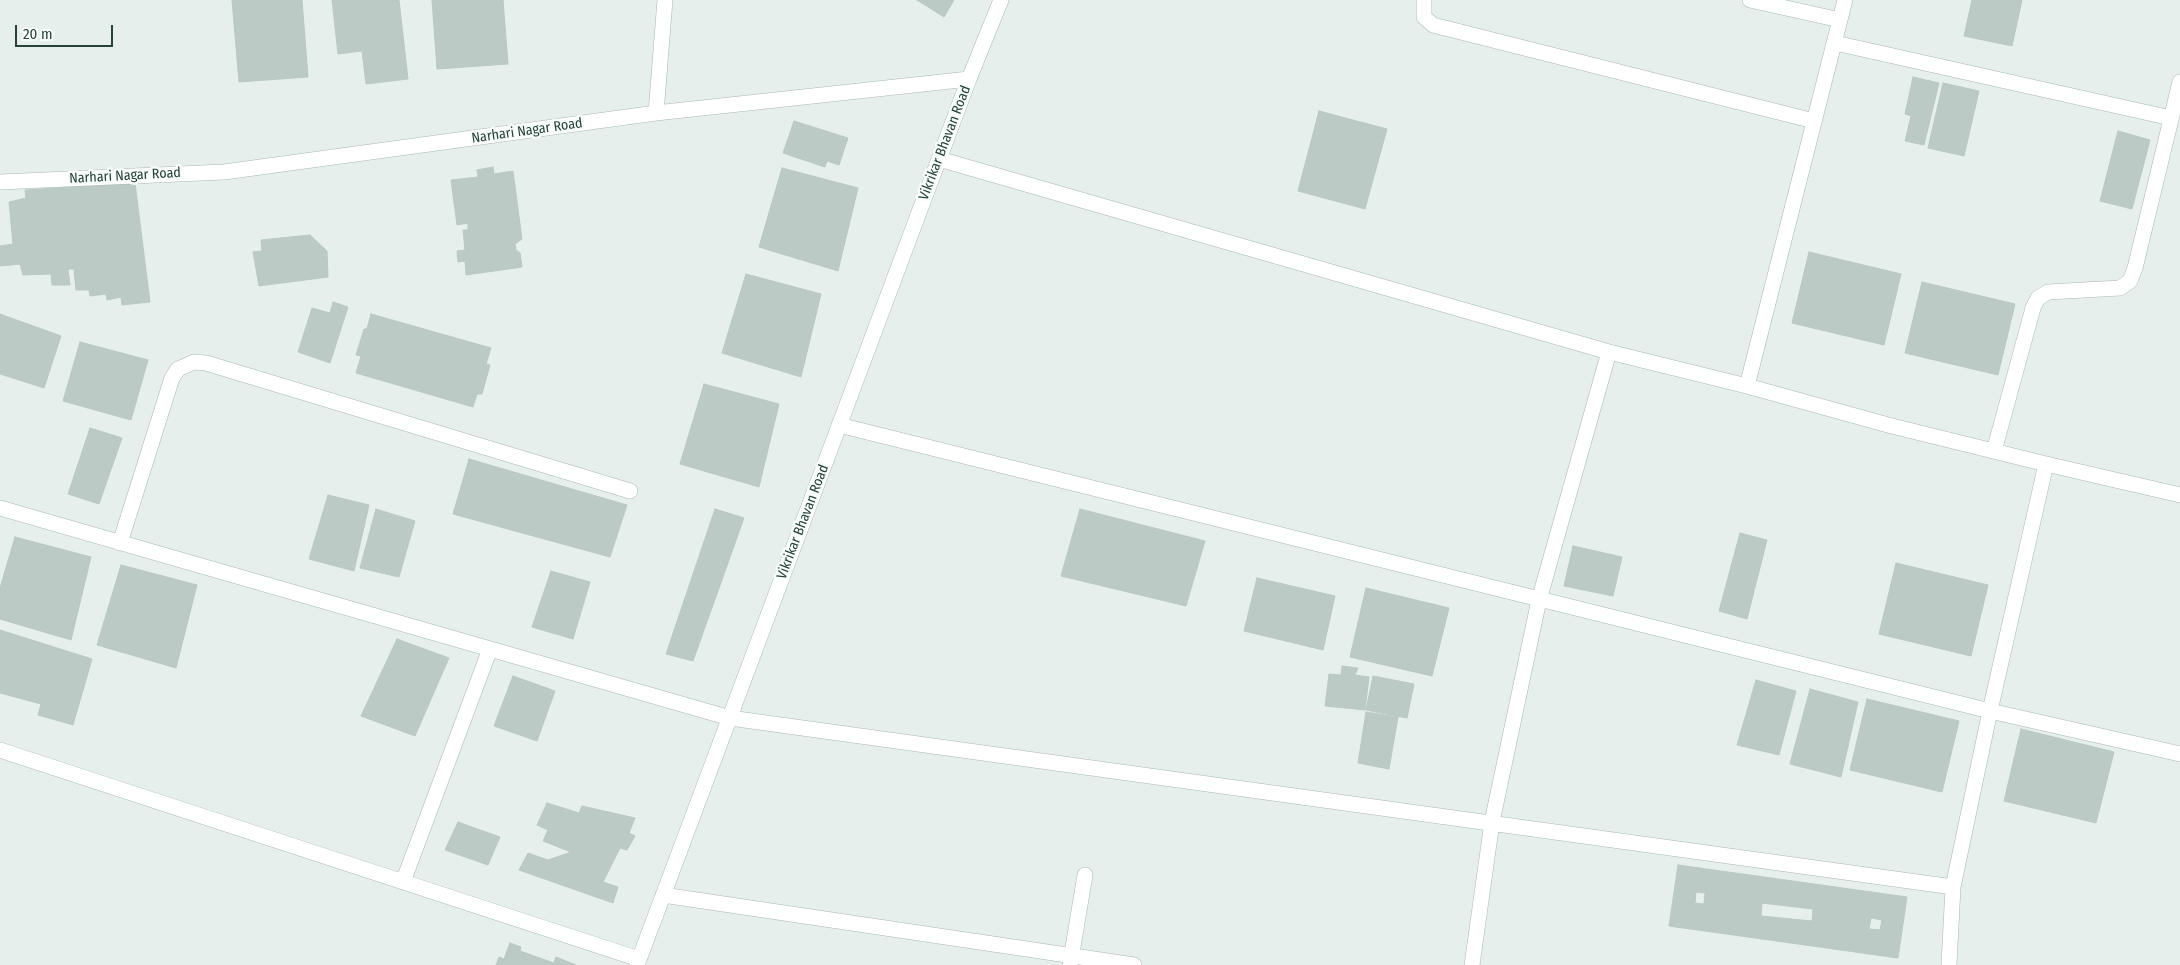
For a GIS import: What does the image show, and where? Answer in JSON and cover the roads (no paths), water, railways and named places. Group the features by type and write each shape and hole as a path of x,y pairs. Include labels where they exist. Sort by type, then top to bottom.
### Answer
{"street":[{"path":"656,113 665,0"},
{"path":"969,80 1001,0"},
{"path":"1424,0 1424,17 1433,25 1814,121"},
{"path":"1750,0 1840,20"},
{"path":"1747,386 1845,0"},
{"path":"1835,43 2171,118"},
{"name":"Narhari Nagar Road","path":"0,182 224,172 656,113 969,80"},
{"name":"Vikrikar Bhavan Road","path":"638,962 969,80"},
{"path":"1994,451 2033,308 2038,298 2048,292 2120,288 2130,281 2135,268 2180,82"},
{"path":"939,159 1609,352 1747,386 1888,425 2180,495"},
{"path":"1472,965 1492,822 1539,600 1609,352"},
{"path":"120,542 172,378 178,369 194,362 206,363 630,491"},
{"path":"839,425 1990,711 2180,754"},
{"path":"1948,965 1953,887 1990,711 2046,464"},
{"path":"0,508 730,718 1953,887"},
{"path":"403,882 490,649"},
{"path":"0,750 403,882 638,962"},
{"path":"1071,961 1085,875"},
{"path":"663,895 1071,961 1134,965"}]}
